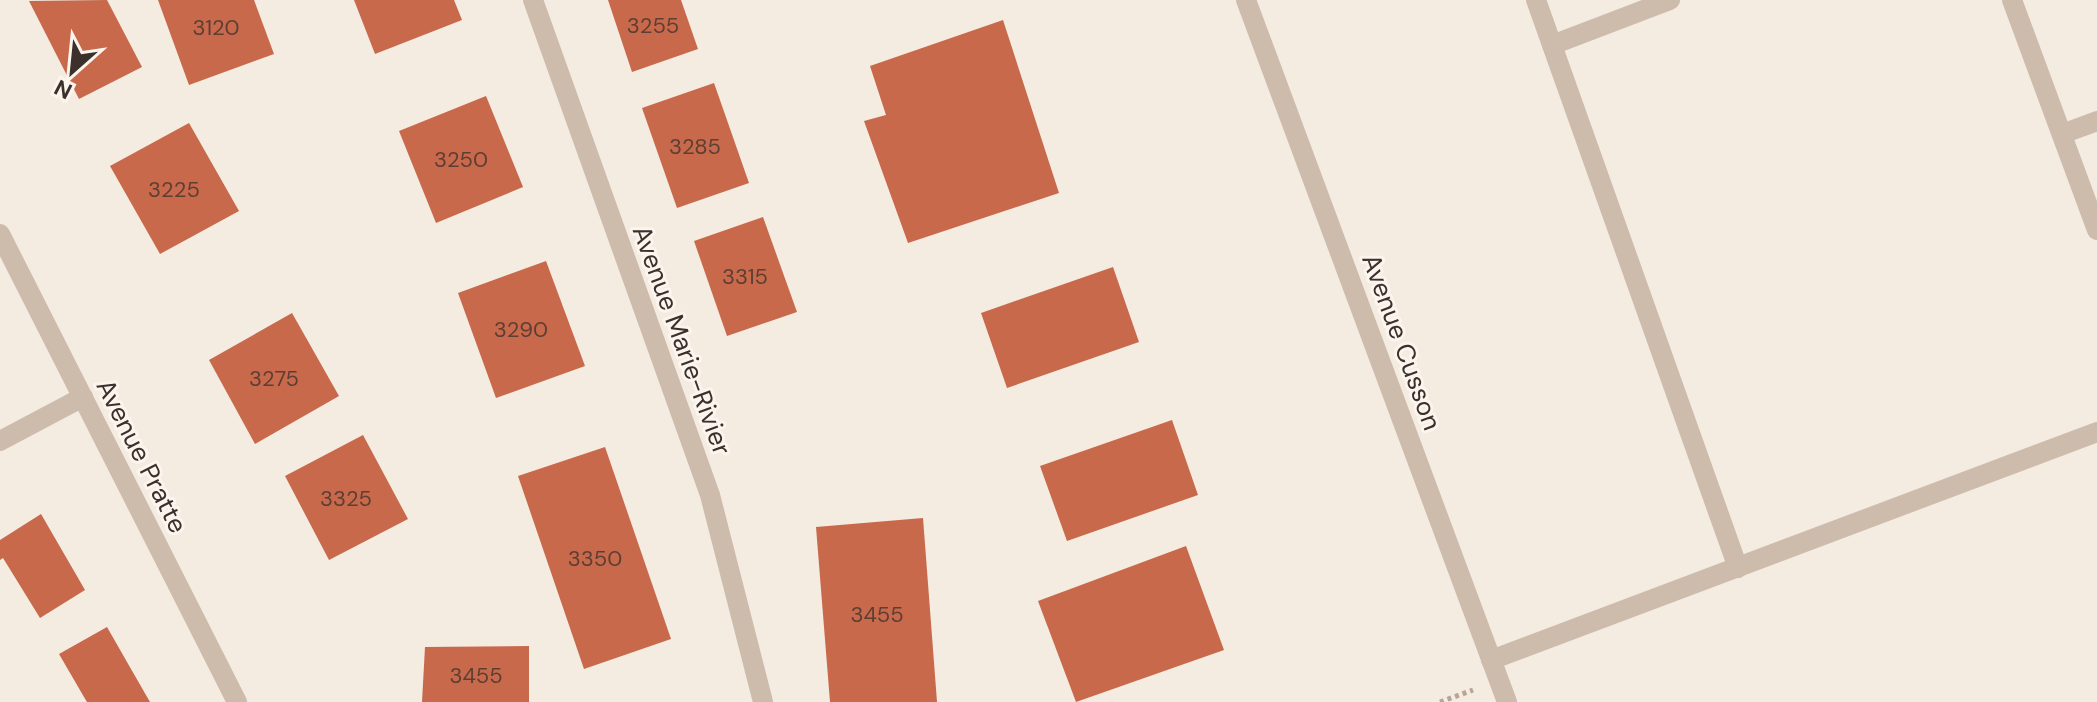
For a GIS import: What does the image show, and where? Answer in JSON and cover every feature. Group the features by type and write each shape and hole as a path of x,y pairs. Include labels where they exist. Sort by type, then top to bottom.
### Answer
{"street":[{"name":"Avenue Marie-Rivier","path":"533,0 710,495 763,702"},
{"name":"Avenue Cusson","path":"1246,0 1507,702"},
{"path":"1536,0 1738,568"},
{"path":"1552,45 1670,0"},
{"path":"2012,0 2097,230"},
{"path":"2062,134 2097,121"},
{"name":"Avenue Pratte","path":"0,234 237,702"},
{"path":"0,441 83,397"},
{"path":"1491,660 2097,432"}],"path":[{"path":"1440,702 1499,681"}],"building":[{"path":"107,0 142,67 79,99 29,1"},
{"path":"158,0 254,0 274,54 189,85"},
{"path":"354,0 454,0 462,20 375,54"},
{"path":"608,0 681,0 698,49 632,72"},
{"path":"1003,20 1059,193 908,243 864,121 886,115 870,66"},
{"path":"714,83 749,183 677,208 642,108"},
{"path":"486,96 523,187 436,223 399,131"},
{"path":"189,123 239,211 160,254 110,166"},
{"path":"763,217 797,312 727,336 694,241"},
{"path":"546,261 585,366 496,398 458,293"},
{"path":"1113,267 1139,342 1007,388 981,313"},
{"path":"292,313 339,396 255,444 209,360"},
{"path":"1172,420 1198,495 1067,541 1040,466"},
{"path":"363,435 408,519 329,560 285,476"},
{"path":"605,447 671,639 584,669 518,476"},
{"path":"41,514 85,590 40,618 3,558 0,560 0,540"},
{"path":"923,518 937,702 830,702 816,527"},
{"path":"1186,546 1224,650 1076,702 1038,601"},
{"path":"107,627 150,702 87,702 59,654"},
{"path":"529,646 529,702 422,702 425,647"}]}
